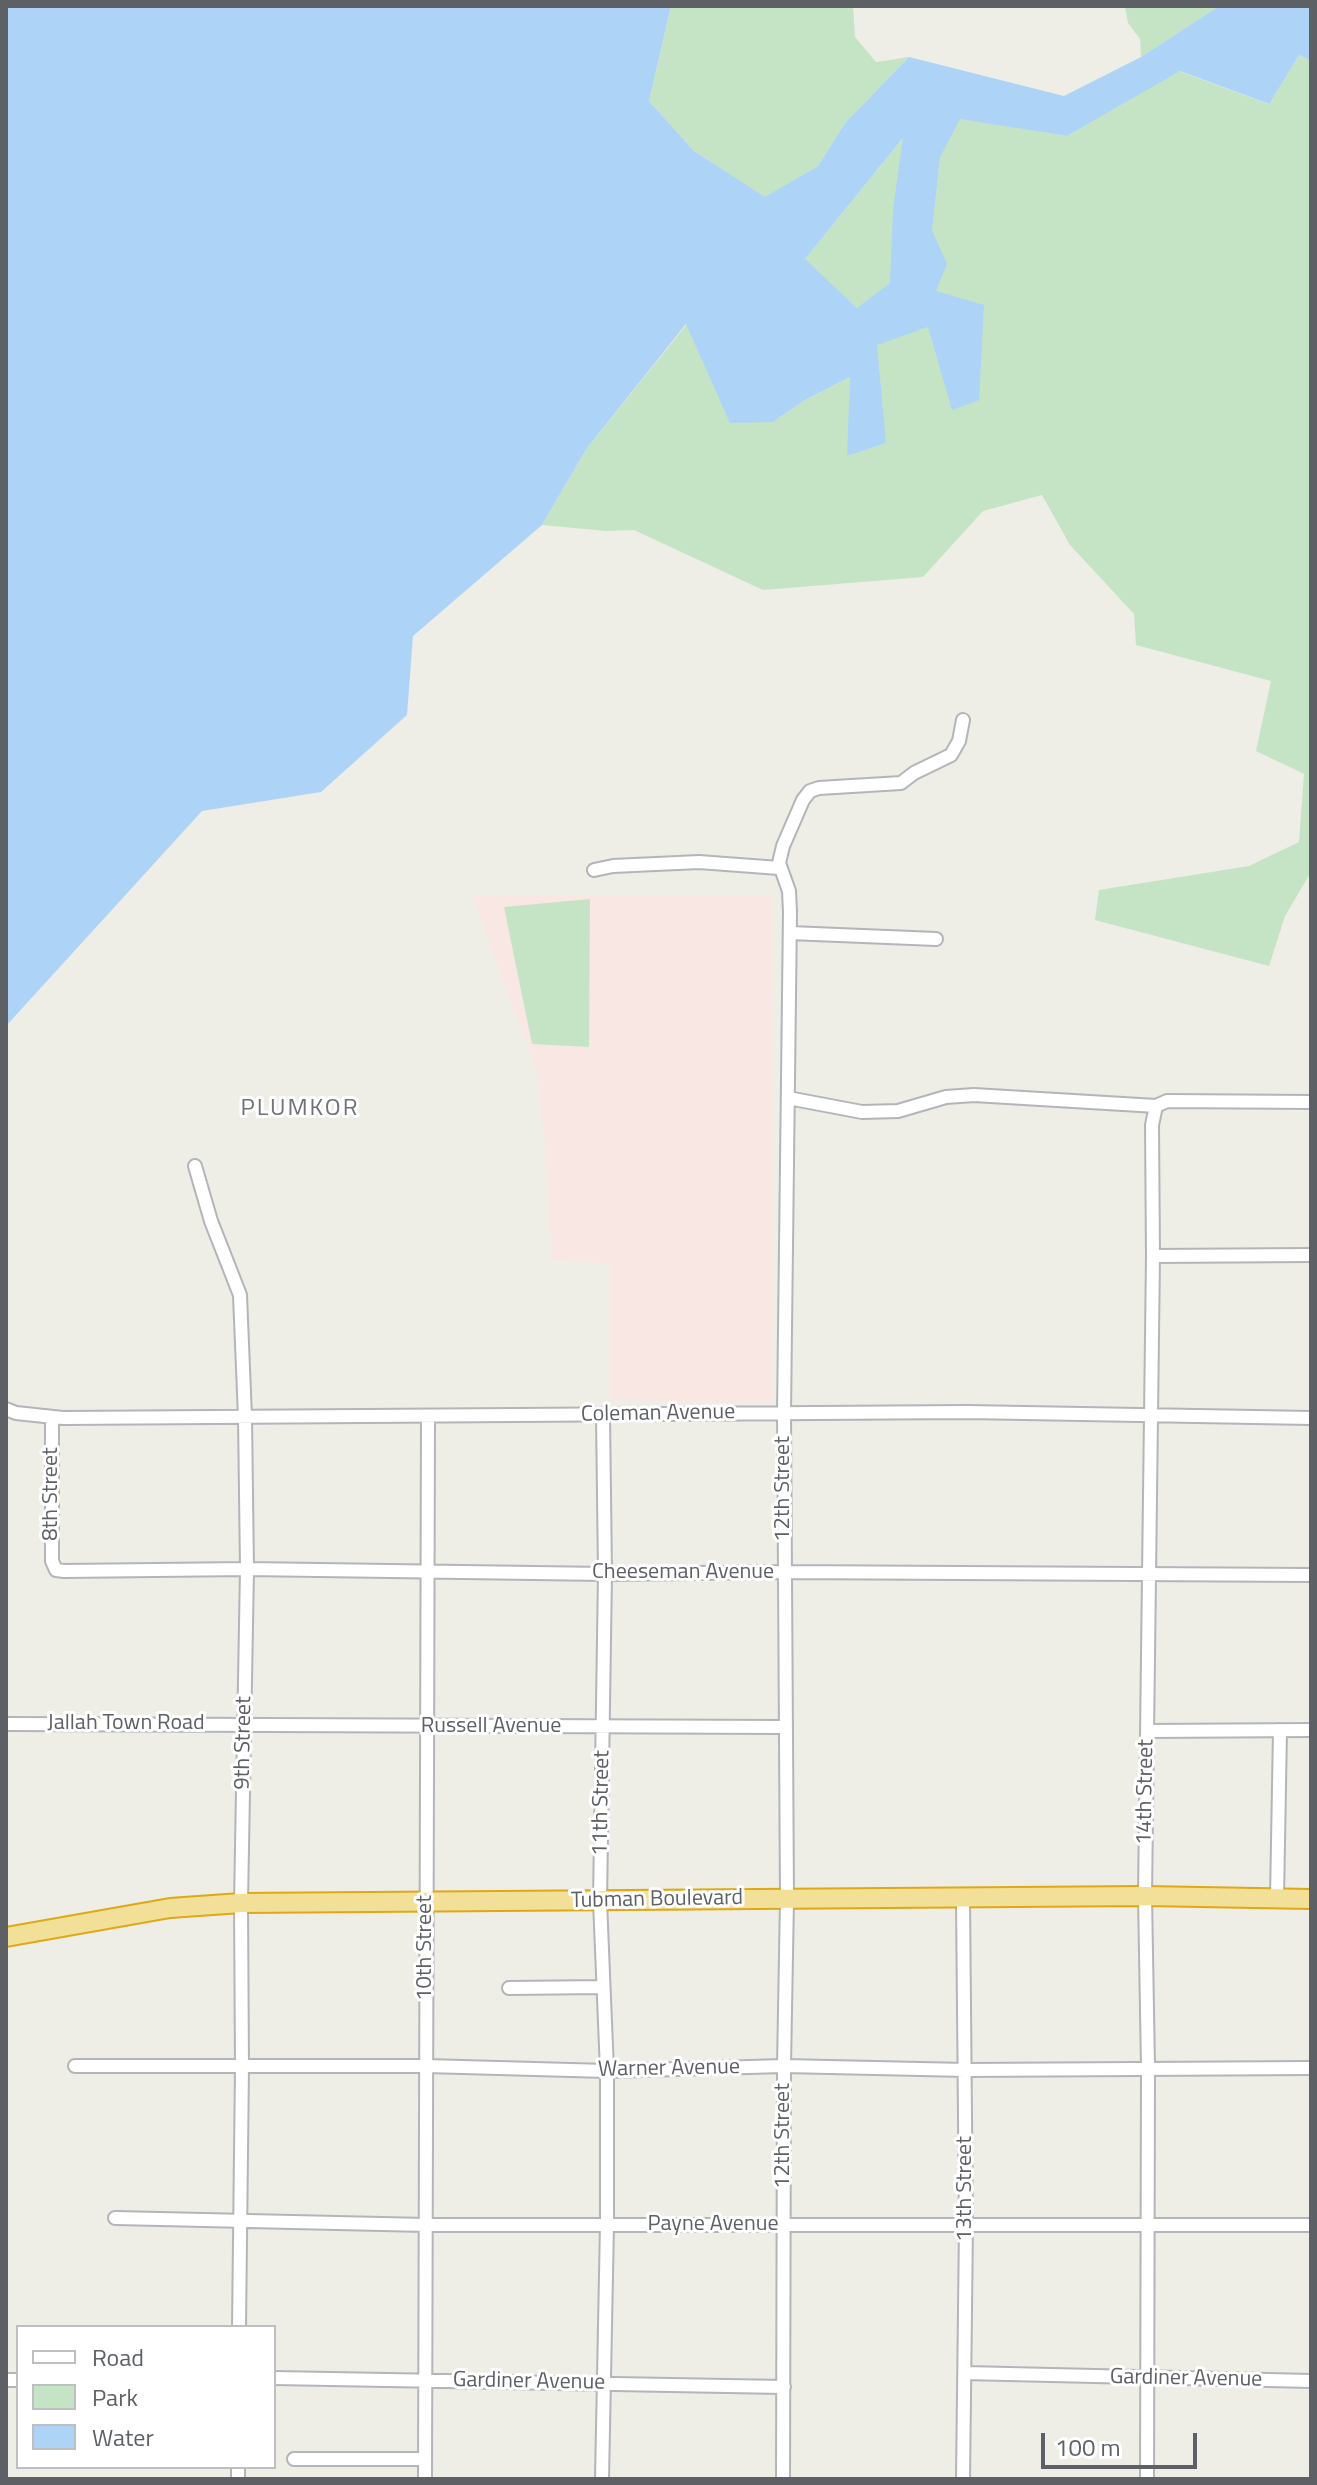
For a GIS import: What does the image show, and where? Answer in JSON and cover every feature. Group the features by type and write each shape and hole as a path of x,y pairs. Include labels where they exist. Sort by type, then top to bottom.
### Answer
{"highway":[{"name":"Tubman Boulevard","path":"6,1937 170,1908 241,1903 1145,1896 1311,1899"}],"street":[{"path":"594,870 613,866 699,862 779,868 783,846 810,791 901,783 951,755 959,741 963,720"},
{"name":"12th Street","path":"779,868 789,891 790,933 784,1413 787,1899 783,2479"},
{"path":"790,933 936,939"},
{"path":"788,1098 862,1112 898,1111 946,1097 974,1095 1156,1106 1167,1101 1311,1102"},
{"name":"14th Street","path":"1147,2479 1148,2067 1145,1896 1152,1125 1156,1106"},
{"name":"9th Street","path":"195,1166 211,1221 240,1295 245,1417 247,1569 241,1903 239,2325"},
{"path":"1153,1256 1311,1255"},
{"name":"Coleman Avenue","path":"6,1409 52,1417 784,1413 1311,1418"},
{"name":"11th Street","path":"602,2479 607,2224 607,2071 600,1901 605,1574 603,1415"},
{"name":"8th Street","path":"52,1417 52,1561 56,1570"},
{"name":"10th Street","path":"425,2479 428,1417"},
{"name":"Cheeseman Avenue","path":"56,1570 1311,1575"},
{"name":"Jallah Town Road","path":"6,1724 245,1725"},
{"name":"Russell Avenue","path":"245,1725 785,1727"},
{"path":"1277,1898 1280,1730"},
{"path":"1147,1731 1311,1730"},
{"name":"13th Street","path":"963,1899 966,2070 963,2479"},
{"path":"509,1988 603,1987"},
{"name":"Warner Avenue","path":"75,2066 426,2066 607,2071 784,2066 966,2070 1311,2068"},
{"name":"Payne Avenue","path":"115,2218 426,2225 1311,2225"},
{"name":"Gardiner Avenue","path":"965,2373 1311,2381"},
{"name":"Gardiner Avenue","path":"276,2378 784,2387"},
{"path":"294,2459 425,2459"}],"shaded area":[{"path":"472,896 771,896 773,1402 610,1400 610,1264 552,1260 545,1147 536,1069"}],"green space":[{"path":"671,6 853,6 855,37 876,62 909,57 845,123 818,166 765,198 694,151 649,101"},
{"path":"1122,6 1219,6 1141,57 1140,39 1128,23 1125,7"},
{"path":"1299,55 1311,61 1311,872 1285,916 1269,966 1095,920 1099,890 1249,866 1299,842 1304,774 1256,751 1271,681 1136,645 1134,614 1070,545 1042,495 983,511 923,577 763,590 634,530 606,531 542,525 587,448 687,324 773,422 805,400 850,377 848,455 886,443 857,308 804,260 904,137 960,118 1067,136 1179,71 1268,104"},
{"path":"590,899 589,1047 532,1044 504,907"}],"water":[{"path":"6,6 671,6 649,101 694,151 765,197 818,166 845,123 909,57 1064,96 1141,57 1219,6 1311,6 1311,61 1299,55 1269,104 1180,71 1067,136 960,119 940,157 932,230 947,264 936,291 984,305 979,400 952,410 928,327 877,345 886,443 847,456 850,377 805,400 773,422 730,423 686,324 587,448 542,525 413,636 407,715 321,792 202,811 6,1026","holes":["903,138 893,209 890,283 857,308 805,259"]}],"district":[{"name":"PLUMKOR","path":"300,1109"}]}
